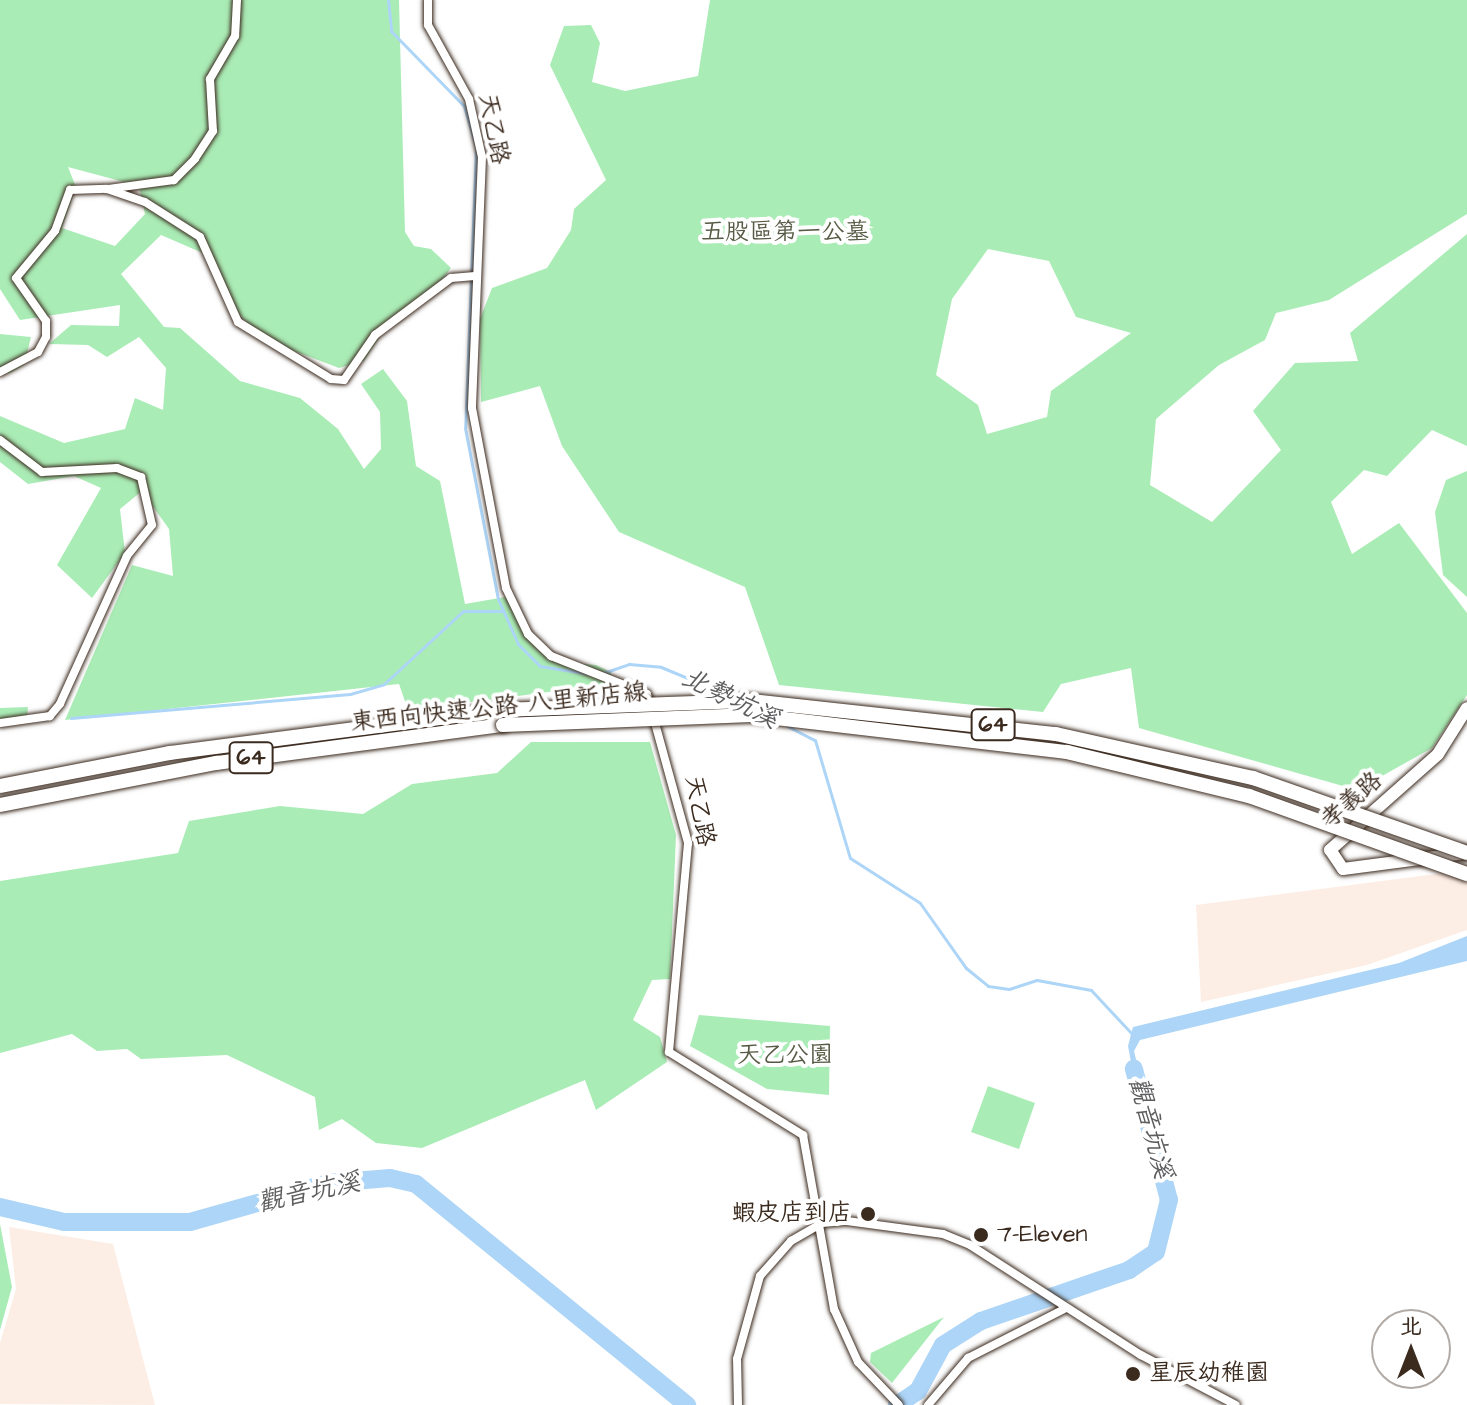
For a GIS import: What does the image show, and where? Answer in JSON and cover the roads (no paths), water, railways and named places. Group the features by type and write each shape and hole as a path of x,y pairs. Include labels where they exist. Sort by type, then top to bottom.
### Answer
{"highway":[{"name":"東西向快速公路 八里新店線","path":"0,786 170,753 707,700 1042,732 1253,778 1467,853"},
{"name":"東西向快速公路 八里新店線","path":"0,805 217,763 503,718 671,713 968,736 1149,768 1467,874"}],"street":[{"path":"0,372 38,352 46,337 46,321 16,278 55,231 70,190 107,189 174,180 195,159 213,131 210,79 235,36 237,0"},
{"name":"天乙路","path":"428,0 428,25 460,77 478,133 476,449 514,610 551,656 647,694 687,829 669,1052 803,1135 822,1223 834,1309 858,1362 899,1405"},
{"path":"107,189 145,202 200,237 238,322 331,379 344,380 375,335 451,278 475,276"},
{"path":"0,440 42,472 117,468 141,477 152,525 127,556 60,704 50,716 0,723"},
{"name":"孝義路","path":"1467,708 1438,754 1330,850 1343,869 1467,853"},
{"path":"738,1405 737,1359 772,1258 822,1223 866,1221 943,1234 999,1262 1039,1294 1236,1405"},
{"path":"928,1405 968,1358 1064,1309"}],"water":[{"path":"1467,936 1467,961 1140,1040 1134,1051 1143,1089 1137,1094 1128,1046 1133,1027 1399,963"}],"waterway":[{"name":"北勢坑溪","path":"388,0 391,31 464,106 476,147 465,428 498,599 518,644 540,666 595,675"},
{"path":"71,718 350,694 384,684 463,611 502,611"},
{"name":"北勢坑溪","path":"603,673 629,664 661,667 731,696"},
{"name":"北勢坑溪","path":"787,726 815,740 850,858 920,903 966,968 988,986 1009,989 1037,980 1091,990 1133,1035"},
{"name":"觀音坑溪","path":"897,1405 918,1391 943,1345 981,1321 1129,1270 1156,1252 1169,1200 1134,1069"},
{"name":"觀音坑溪","path":"0,1207 64,1222 190,1222 329,1183 390,1178 416,1184 687,1405"}],"place":[{"name":"蝦皮店到店","path":"868,1214"},
{"name":"7-Eleven","path":"981,1235"},
{"name":"星辰幼稚園","path":"1133,1374"}],"park label":[{"name":"五股區第一公墓","path":"785,233"},
{"name":"天乙公園","path":"785,1056"}]}
